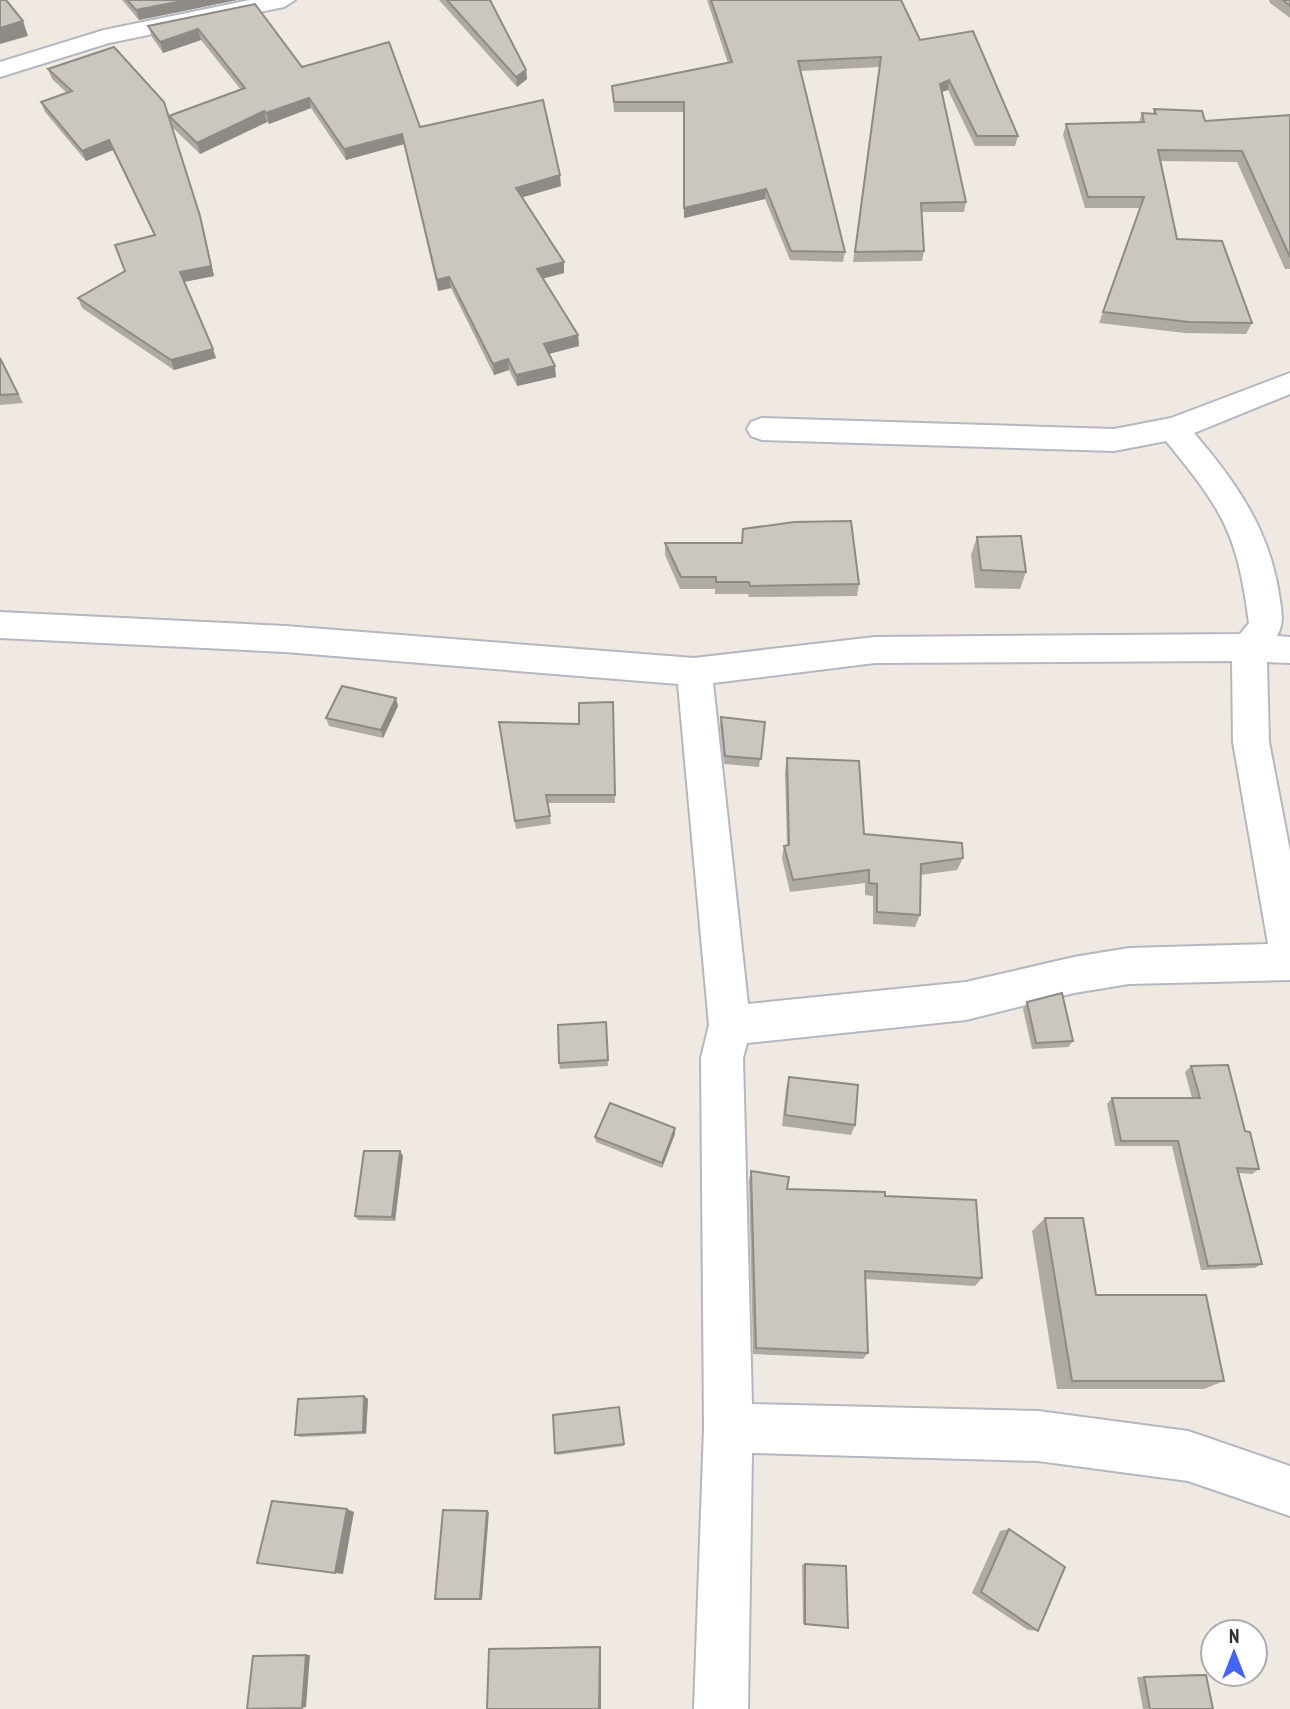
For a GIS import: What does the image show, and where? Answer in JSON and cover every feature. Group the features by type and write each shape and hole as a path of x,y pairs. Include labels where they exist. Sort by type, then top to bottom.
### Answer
{"street":[{"path":"0,70 104,37 284,0"},
{"path":"762,429 1114,440 1147,437 1174,430 1290,383"},
{"path":"1174,430 1216,481 1244,527 1258,571 1266,625 1249,647 1251,743 1290,956"},
{"path":"0,625 285,639 694,672 875,650 1249,647 1290,650"},
{"path":"694,672 730,1025 722,1058 728,1428 721,1709"},
{"path":"730,1025 966,1001 1074,975 1129,966 1290,962"},
{"path":"728,1428 1038,1436 1188,1456 1290,1490"}],"building":[{"path":"0,0 6,0 23,21 0,28"},
{"path":"127,0 187,0 136,10"},
{"path":"447,0 490,0 526,70 516,77"},
{"path":"711,0 901,0 920,40 973,31 1018,136 977,136 949,80 940,84 966,202 921,203 924,251 855,252 881,57 798,61 845,252 791,251 766,189 684,208 684,102 614,102 612,86 732,62"},
{"path":"255,4 302,67 389,42 420,127 543,100 560,175 516,188 564,262 537,269 578,335 544,344 555,366 516,375 508,359 493,364 449,277 437,280 402,134 344,149 309,98 266,113 264,111 197,143 169,116 245,88 198,29 160,42 148,26"},
{"path":"114,47 164,102 200,216 211,266 180,272 213,349 171,360 78,298 125,271 115,245 155,235 109,140 82,151 41,102 72,91 48,69"},
{"path":"1154,109 1202,111 1205,121 1290,115 1290,257 1242,151 1158,150 1177,239 1222,241 1252,323 1189,322 1103,312 1144,197 1088,197 1066,124 1144,122 1142,113 1156,114"},
{"path":"0,358 18,394 0,395"},
{"path":"851,521 859,584 750,586 749,582 716,582 716,577 681,577 665,543 742,543 743,529 794,522"},
{"path":"1021,536 1026,572 981,570 977,537"},
{"path":"342,686 396,698 381,730 326,718"},
{"path":"613,702 615,795 546,795 550,816 515,821 499,722 579,724 579,703"},
{"path":"721,717 765,722 761,759 725,756"},
{"path":"787,758 859,761 864,834 962,843 963,858 921,864 920,915 877,912 877,884 869,883 869,870 793,880 784,846 789,845"},
{"path":"1062,993 1073,1041 1036,1043 1027,1002"},
{"path":"606,1022 608,1060 559,1063 558,1025"},
{"path":"1228,1065 1245,1131 1250,1132 1259,1169 1237,1168 1262,1264 1208,1266 1178,1141 1121,1141 1112,1098 1200,1098 1191,1066"},
{"path":"789,1077 858,1085 855,1125 785,1115"},
{"path":"610,1103 675,1128 662,1163 595,1137"},
{"path":"364,1151 400,1151 392,1217 355,1216"},
{"path":"751,1171 789,1177 787,1189 885,1192 885,1196 976,1200 982,1278 865,1271 868,1353 756,1348"},
{"path":"1045,1218 1083,1218 1096,1295 1206,1295 1224,1381 1072,1381"},
{"path":"364,1396 363,1432 295,1435 298,1399"},
{"path":"619,1407 624,1444 555,1453 553,1415"},
{"path":"272,1501 347,1509 335,1573 257,1563"},
{"path":"443,1510 487,1511 480,1599 435,1599"},
{"path":"1009,1529 1065,1567 1038,1631 981,1592"},
{"path":"805,1564 846,1566 848,1628 805,1624"},
{"path":"600,1647 599,1709 487,1709 489,1649"},
{"path":"306,1655 302,1708 247,1709 253,1656"},
{"path":"1199,1675 1199,1688 1209,1688 1213,1709 1150,1709 1144,1677"}]}
